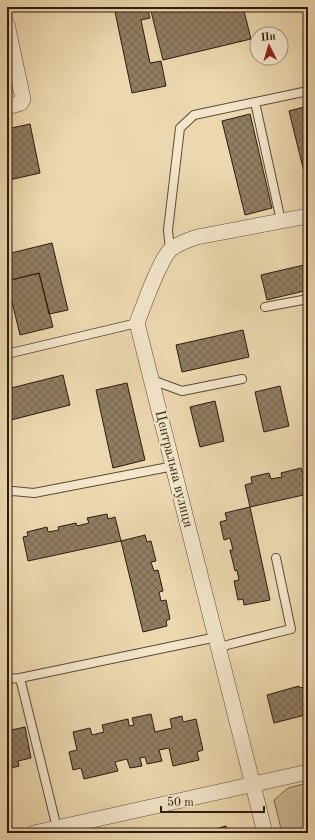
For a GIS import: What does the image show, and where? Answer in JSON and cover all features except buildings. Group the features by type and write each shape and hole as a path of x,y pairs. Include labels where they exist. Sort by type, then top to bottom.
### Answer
{"street":[{"path":"7,24 23,100 21,103 7,107"},
{"path":"137,323 163,261 170,250 182,242 197,237 308,216"},
{"name":"Центральна вулиця","path":"137,323 265,833"},
{"path":"34,833 308,772"}],"lane":[{"path":"170,250 168,230 180,128 194,115 308,92"},
{"path":"255,102 282,221"},
{"path":"265,307 308,299"},
{"path":"7,354 137,323"},
{"path":"152,380 182,391 242,378"},
{"path":"7,492 14,491 34,493 174,466"},
{"path":"7,679 20,678 291,629 276,558"},
{"path":"20,678 57,828"}],"shaded area":[{"path":"308,783 308,833 282,833 274,800 288,788"}]}
